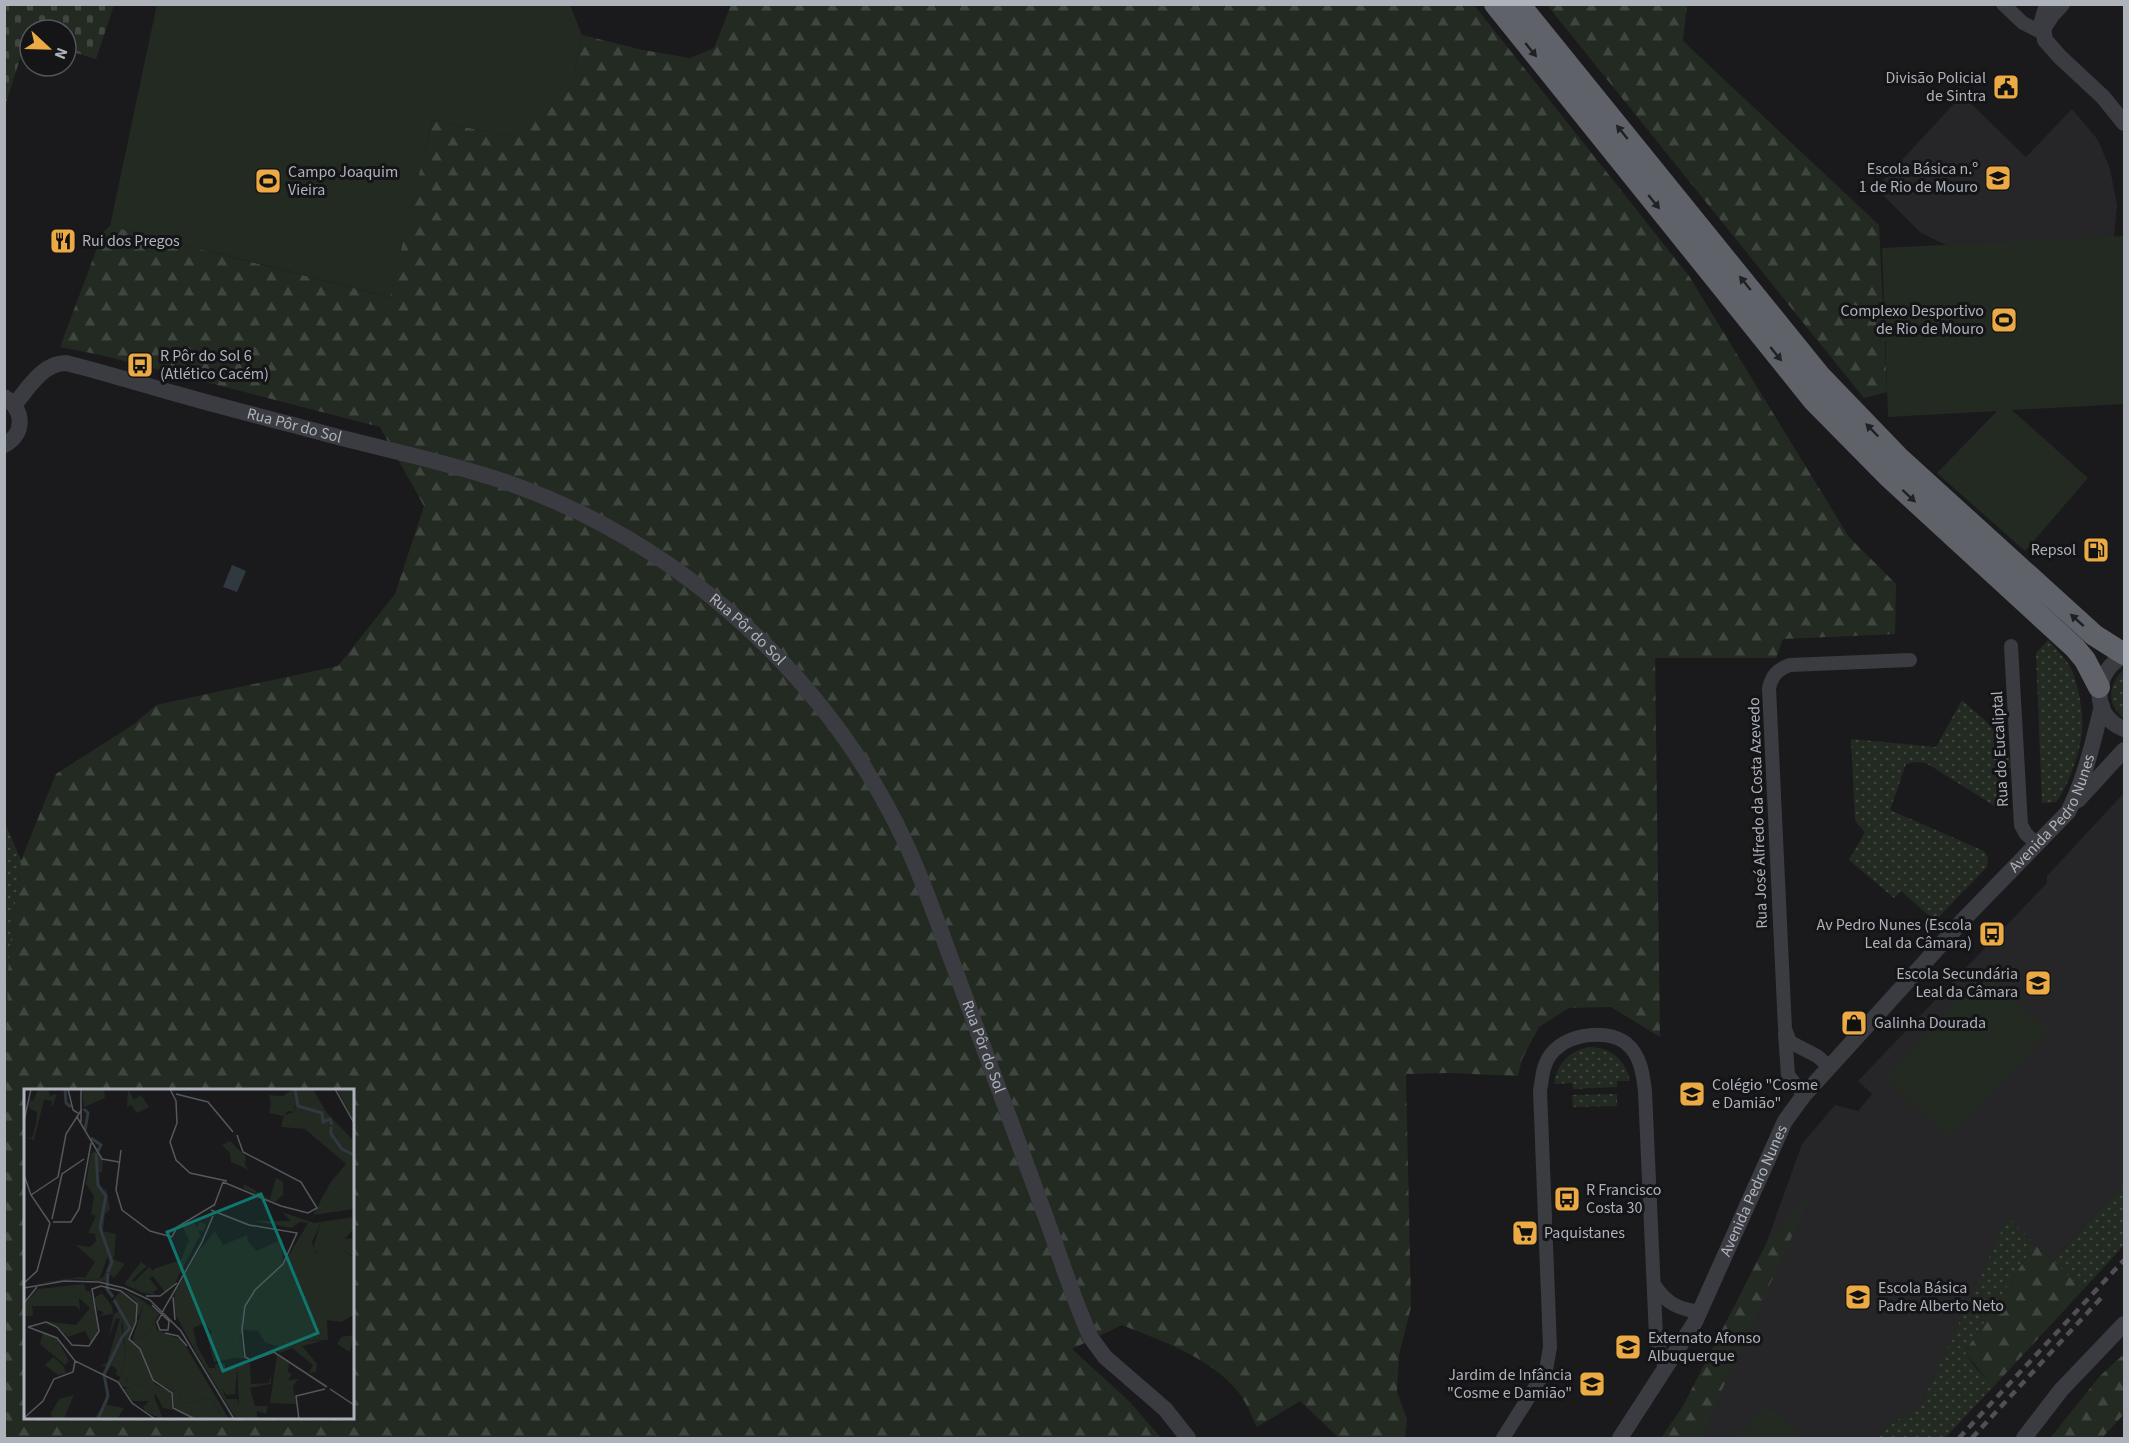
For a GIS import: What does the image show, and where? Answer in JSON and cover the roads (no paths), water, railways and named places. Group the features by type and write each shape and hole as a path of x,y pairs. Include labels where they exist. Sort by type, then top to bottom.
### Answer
{"highway":[{"path":"1495,4 1814,401 1890,478 2075,648 2085,660 2100,697"},
{"path":"1519,4 1820,376 1899,458 2094,635 2124,655"}],"street":[{"path":"2003,4 2023,23 2043,33"},
{"path":"2047,4 2042,21 2043,33 2048,44 2103,97 2124,123"},
{"path":"2043,33 2047,22 2062,4"},
{"name":"Rua Pôr do Sol","path":"10,401 43,371 55,364 66,363 380,449 455,465 556,501 593,519 664,561 704,590 747,627 789,669 848,742 878,790 906,844 943,935 1085,1325 1099,1350 1165,1409 1188,1438"},
{"path":"4,445 15,436 19,429 19,412 10,401"},
{"name":"Rua do Eucaliptal","path":"2011,646 2021,825 2026,834 2037,844"},
{"name":"Avenida Pedro Nunes","path":"1620,1438 1700,1312 1779,1133 1791,1111 1973,910 2068,812 2088,758 2102,676 2108,667 2124,655"},
{"name":"Rua José Alfredo da Costa Azevedo","path":"1785,1029 1771,760 1769,688 1771,681 1778,670 1790,665 1910,660"},
{"path":"2100,697 2111,721 2124,729"},
{"path":"2068,812 2124,750"},
{"path":"1785,1029 1790,1042 1817,1056 1830,1067"},
{"path":"1785,1029 1788,1076 1804,1095"},
{"path":"1503,1438 1546,1370 1550,1347 1540,1090 1546,1061 1561,1045 1582,1036 1605,1035 1627,1044 1641,1064 1645,1091 1656,1337 1665,1368"},
{"path":"1655,1286 1671,1304 1700,1312"},
{"path":"2024,1438 2061,1390 2124,1324"}],"railway":[{"path":"1959,1438 2124,1260"},
{"path":"1972,1438 2102,1297"}],"place":[{"name":"Divisão Policial de Sintra","path":"2006,87"},
{"name":"Escola Básica n.º 1 de Rio de Mouro","path":"1998,178"},
{"name":"Campo Joaquim Vieira","path":"268,181"},
{"name":"Rui dos Pregos","path":"63,241"},
{"name":"Complexo Desportivo de Rio de Mouro","path":"2004,320"},
{"name":"R Pôr do Sol 6 (Atlético Cacém)","path":"140,365"},
{"name":"Repsol","path":"2096,550"},
{"name":"Av Pedro Nunes (Escola Leal da Câmara)","path":"1992,934"},
{"name":"Escola Secundária Leal da Câmara","path":"2038,983"},
{"name":"Galinha Dourada","path":"1854,1023"},
{"name":"Colégio \"Cosme e Damião\"","path":"1692,1094"},
{"name":"R Francisco Costa 30","path":"1567,1199"},
{"name":"Paquistanes","path":"1525,1233"},
{"name":"Escola Básica Padre Alberto Neto","path":"1858,1297"},
{"name":"Externato Afonso Albuquerque","path":"1628,1347"},
{"name":"Jardim de Infância \"Cosme e Damião\"","path":"1592,1384"}]}
